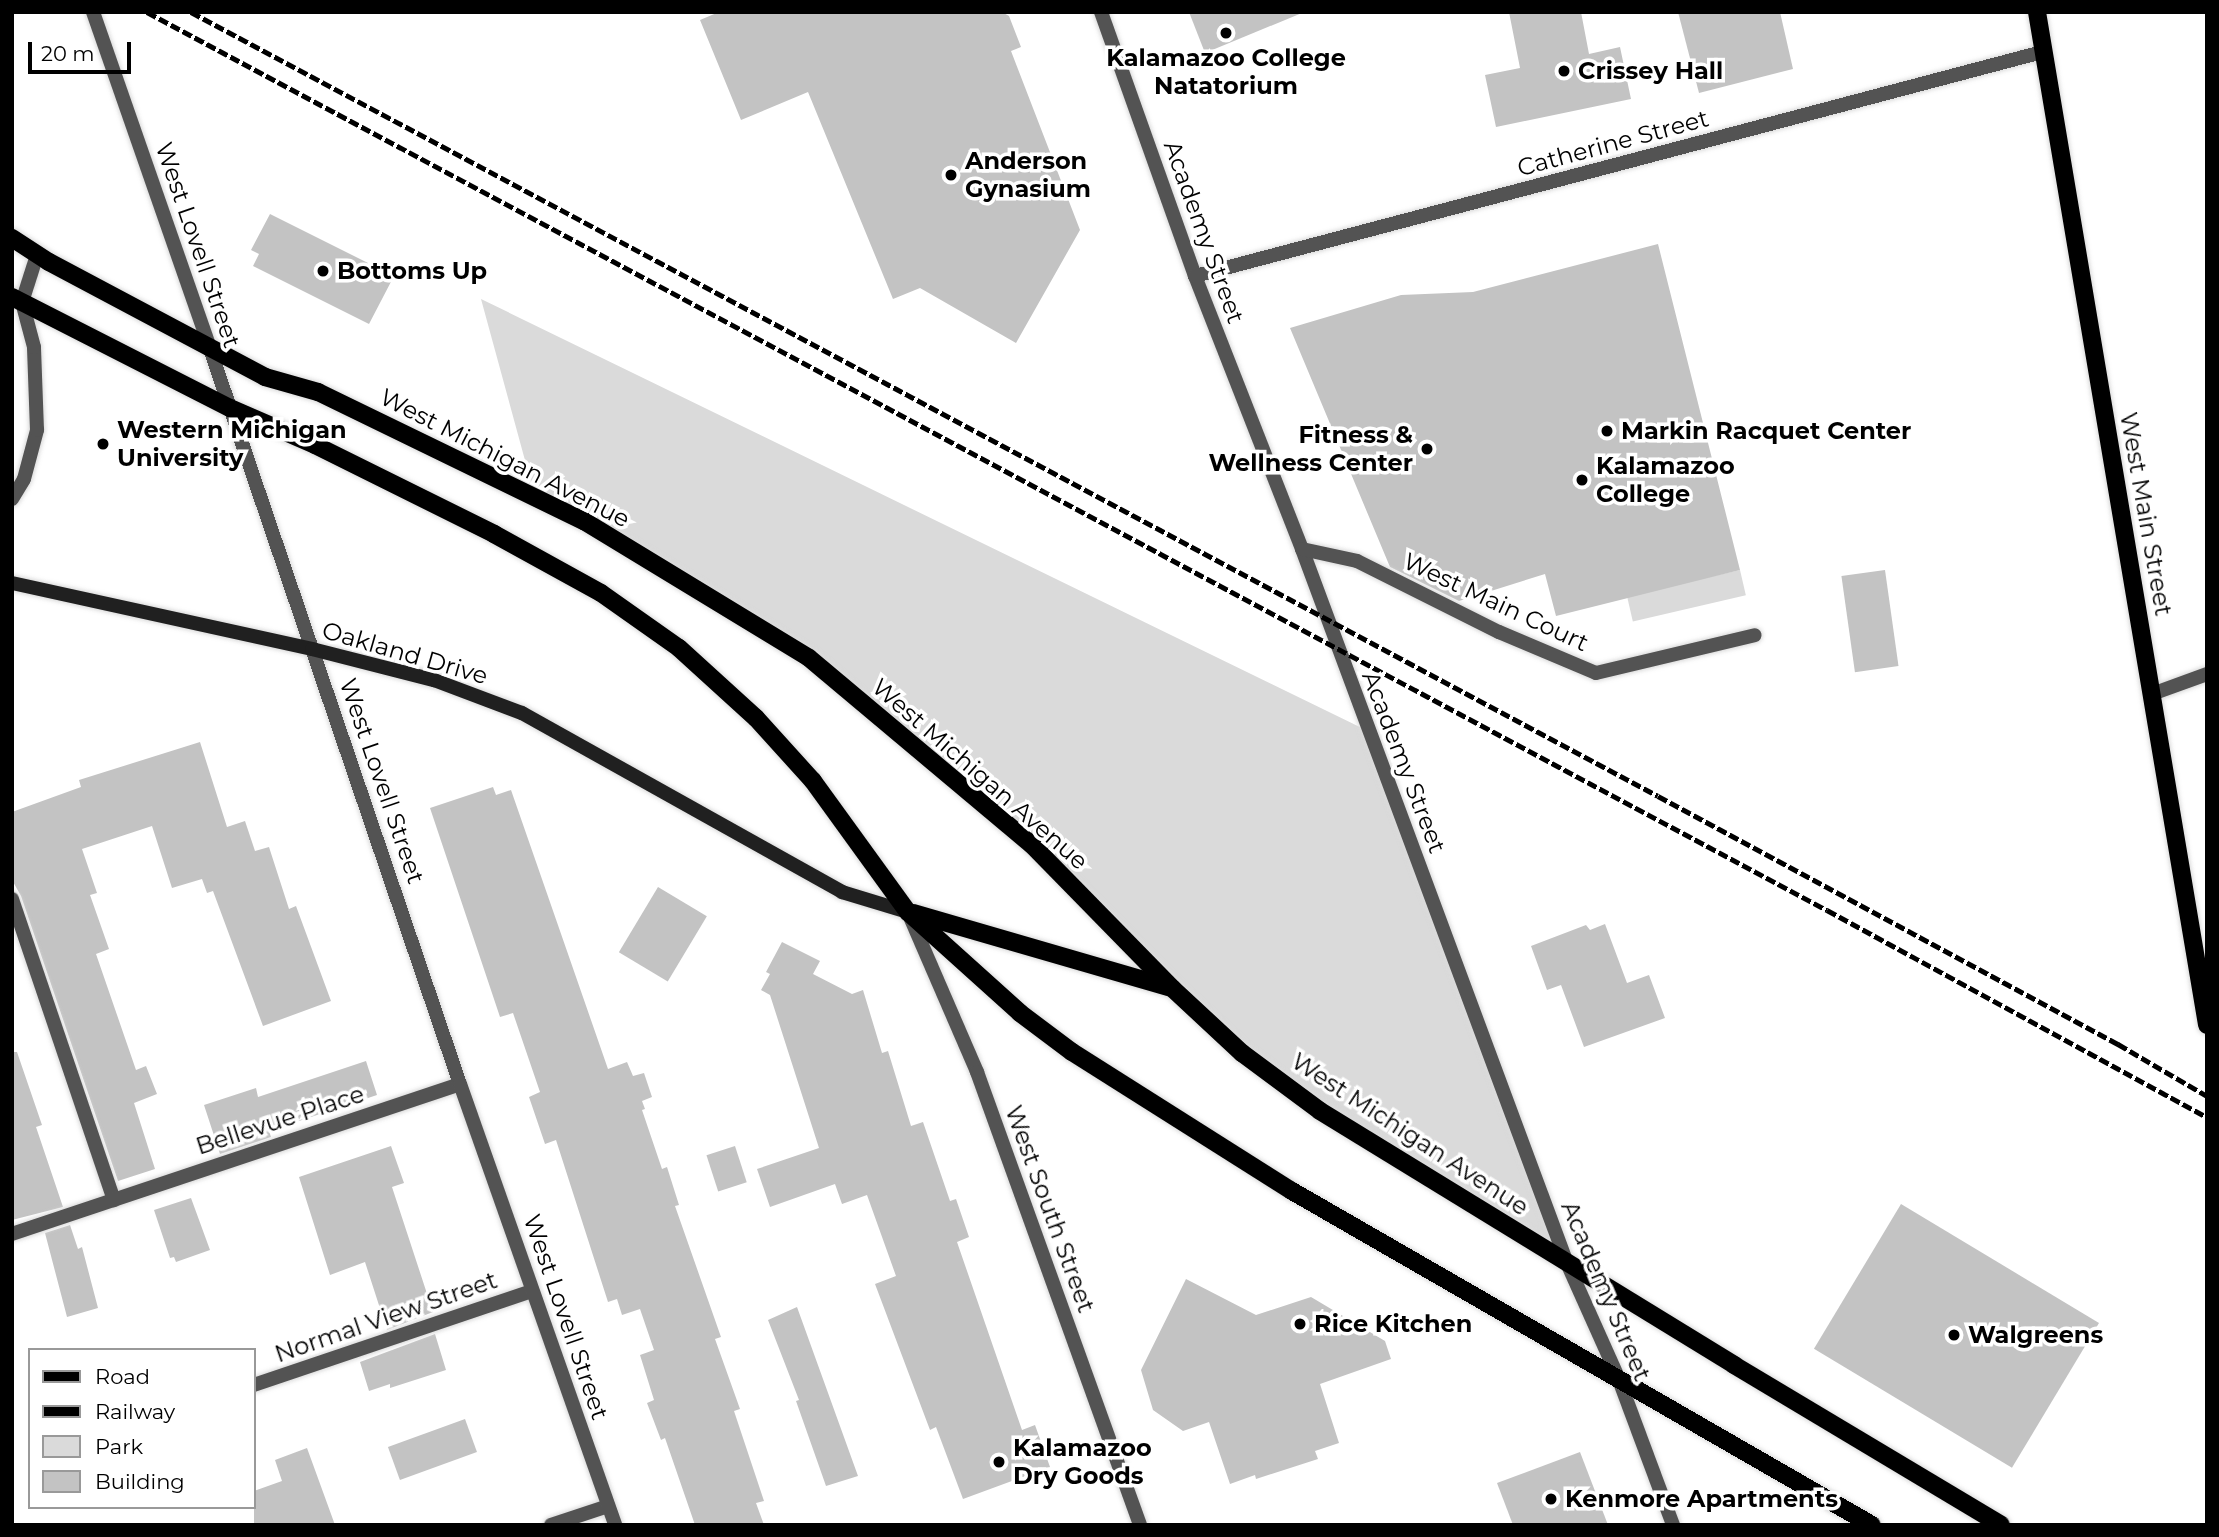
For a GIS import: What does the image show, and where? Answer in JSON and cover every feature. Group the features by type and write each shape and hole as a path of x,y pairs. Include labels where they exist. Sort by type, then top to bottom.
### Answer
{"main road":[{"name":"West Main Street","path":"2037,12 2207,1025"},
{"name":"West Michigan Avenue","path":"12,238 37,255 265,377 318,392 584,521 809,658 1031,844 1172,988 1242,1053 1320,1111 1567,1264 2001,1525"},
{"path":"17,300 230,408 315,445 494,534 601,593 679,648 756,718 805,772 908,912 1020,1013 1072,1052 1292,1191 1872,1525"},
{"name":"Oakland Drive","path":"12,583 312,649 434,680 522,713 842,892 908,912"},
{"path":"908,912 1172,988"}],"street":[{"name":"West Lovell Street","path":"93,12 460,1084 615,1525"},
{"name":"Academy Street","path":"1101,12 1195,276 1302,549 1567,1264 1618,1377 1673,1525"},
{"name":"Catherine Street","path":"1195,276 2042,52"},
{"path":"12,499 24,479 37,430 34,347 17,300 37,255"},
{"name":"West Main Court","path":"1302,549 1357,561 1499,632 1596,673 1755,635"},
{"path":"2152,694 2207,674"},
{"path":"12,899 114,1199"},
{"name":"West South Street","path":"908,912 977,1072 1140,1525"},
{"name":"Bellevue Place","path":"12,1234 460,1084"},
{"name":"Normal View Street","path":"256,1384 532,1291"},
{"path":"551,1525 608,1506"}],"green space":[{"path":"481,299 1368,731 1567,1263 1242,1053 1030,844 809,658 535,497"},
{"path":"1740,570 1746,595 1633,621 1627,596"}],"building":[{"name":"Anderson Gynasium","path":"719,12 1002,12 1009,16 1021,47 1011,51 1080,230 1016,343 920,288 893,299 808,92 741,120 700,20"},
{"name":"Kalamazoo College Natatorium","path":"1189,12 1302,12 1302,13 1205,53"},
{"name":"Crissey Hall","path":"1509,12 1581,12 1589,54 1620,47 1631,99 1496,127 1485,75 1520,68"},
{"path":"1678,12 1780,12 1793,69 1699,93"},
{"name":"Bottoms Up","path":"270,214 394,276 369,324 253,266 259,254 251,250"},
{"path":"1658,244 1740,570 1556,616 1545,574 1459,601 1390,567 1290,328 1401,295 1473,292"},
{"path":"1885,570 1898,666 1855,672 1841,576"},
{"path":"200,742 227,827 245,821 255,851 269,847 289,909 296,906 331,1001 263,1026 213,891 207,893 202,879 172,888 152,826 82,849 97,893 90,895 109,949 96,954 136,1070 146,1066 157,1094 134,1103 155,1169 118,1181 21,896 12,880 12,812 81,787 79,780"},
{"path":"493,787 496,795 511,790 608,1069 627,1062 633,1076 644,1073 652,1097 642,1101 645,1109 642,1110 662,1169 667,1167 679,1205 675,1206 721,1337 715,1339 740,1409 734,1411 764,1501 756,1503 764,1525 695,1525 665,1438 661,1440 647,1403 654,1400 640,1355 654,1350 640,1309 622,1315 617,1299 608,1302 556,1140 545,1144 529,1097 540,1092 513,1013 500,1017 430,808"},
{"path":"658,887 707,916 668,982 619,952"},
{"path":"1605,924 1627,983 1649,975 1665,1018 1584,1047 1561,985 1547,990 1531,946 1586,925 1590,930"},
{"path":"782,942 820,961 813,974 852,994 863,990 882,1053 888,1051 911,1126 923,1122 950,1201 956,1199 969,1237 957,1242 1022,1430 1035,1425 1050,1467 963,1499 936,1427 930,1430 875,1284 896,1276 867,1195 842,1204 835,1184 770,1207 757,1169 819,1148 770,995 761,990 770,974 766,972"},
{"path":"12,1052 17,1052 42,1125 36,1127 63,1207 12,1220"},
{"path":"366,1061 377,1095 269,1131 271,1137 220,1154 204,1105 256,1088 258,1097"},
{"path":"391,1146 404,1183 392,1187 433,1312 387,1330 365,1262 330,1275 299,1177"},
{"path":"735,1146 747,1182 718,1191 706,1155"},
{"path":"191,1198 210,1250 176,1262 174,1257 170,1258 154,1210"},
{"name":"Walgreens","path":"1901,1204 2099,1323 2012,1468 1814,1349"},
{"path":"70,1225 78,1249 82,1247 98,1308 67,1317 45,1233"},
{"path":"1186,1279 1256,1315 1311,1297 1385,1341 1391,1359 1320,1384 1339,1443 1315,1451 1318,1459 1256,1479 1255,1475 1230,1484 1209,1422 1183,1431 1153,1410 1141,1370"},
{"path":"797,1307 858,1476 826,1486 796,1401 799,1400 768,1320"},
{"path":"435,1334 446,1370 390,1388 390,1384 369,1391 360,1362"},
{"path":"465,1419 477,1452 400,1480 388,1447"},
{"path":"307,1448 335,1525 254,1525 256,1490 282,1481 275,1460"},
{"name":"Kenmore Apartments","path":"1580,1452 1608,1525 1513,1525 1497,1483"}],"railway":[{"path":"147,12 1827,910 2207,1117"},
{"path":"191,12 1658,796 2118,1044 2207,1096"}],"place":[{"name":"Kalamazoo College Natatorium","path":"1226,33"},
{"name":"Crissey Hall","path":"1564,71"},
{"name":"Anderson Gynasium","path":"951,175"},
{"name":"Bottoms Up","path":"323,271"},
{"name":"Markin Racquet Center","path":"1607,431"},
{"name":"Western Michigan University","path":"103,444"},
{"name":"Fitness & Wellness Center","path":"1427,449"},
{"name":"Kalamazoo College","path":"1582,480"},
{"name":"Rice Kitchen","path":"1300,1324"},
{"name":"Walgreens","path":"1954,1335"},
{"name":"Kalamazoo Dry Goods","path":"999,1462"},
{"name":"Kenmore Apartments","path":"1551,1499"}]}
